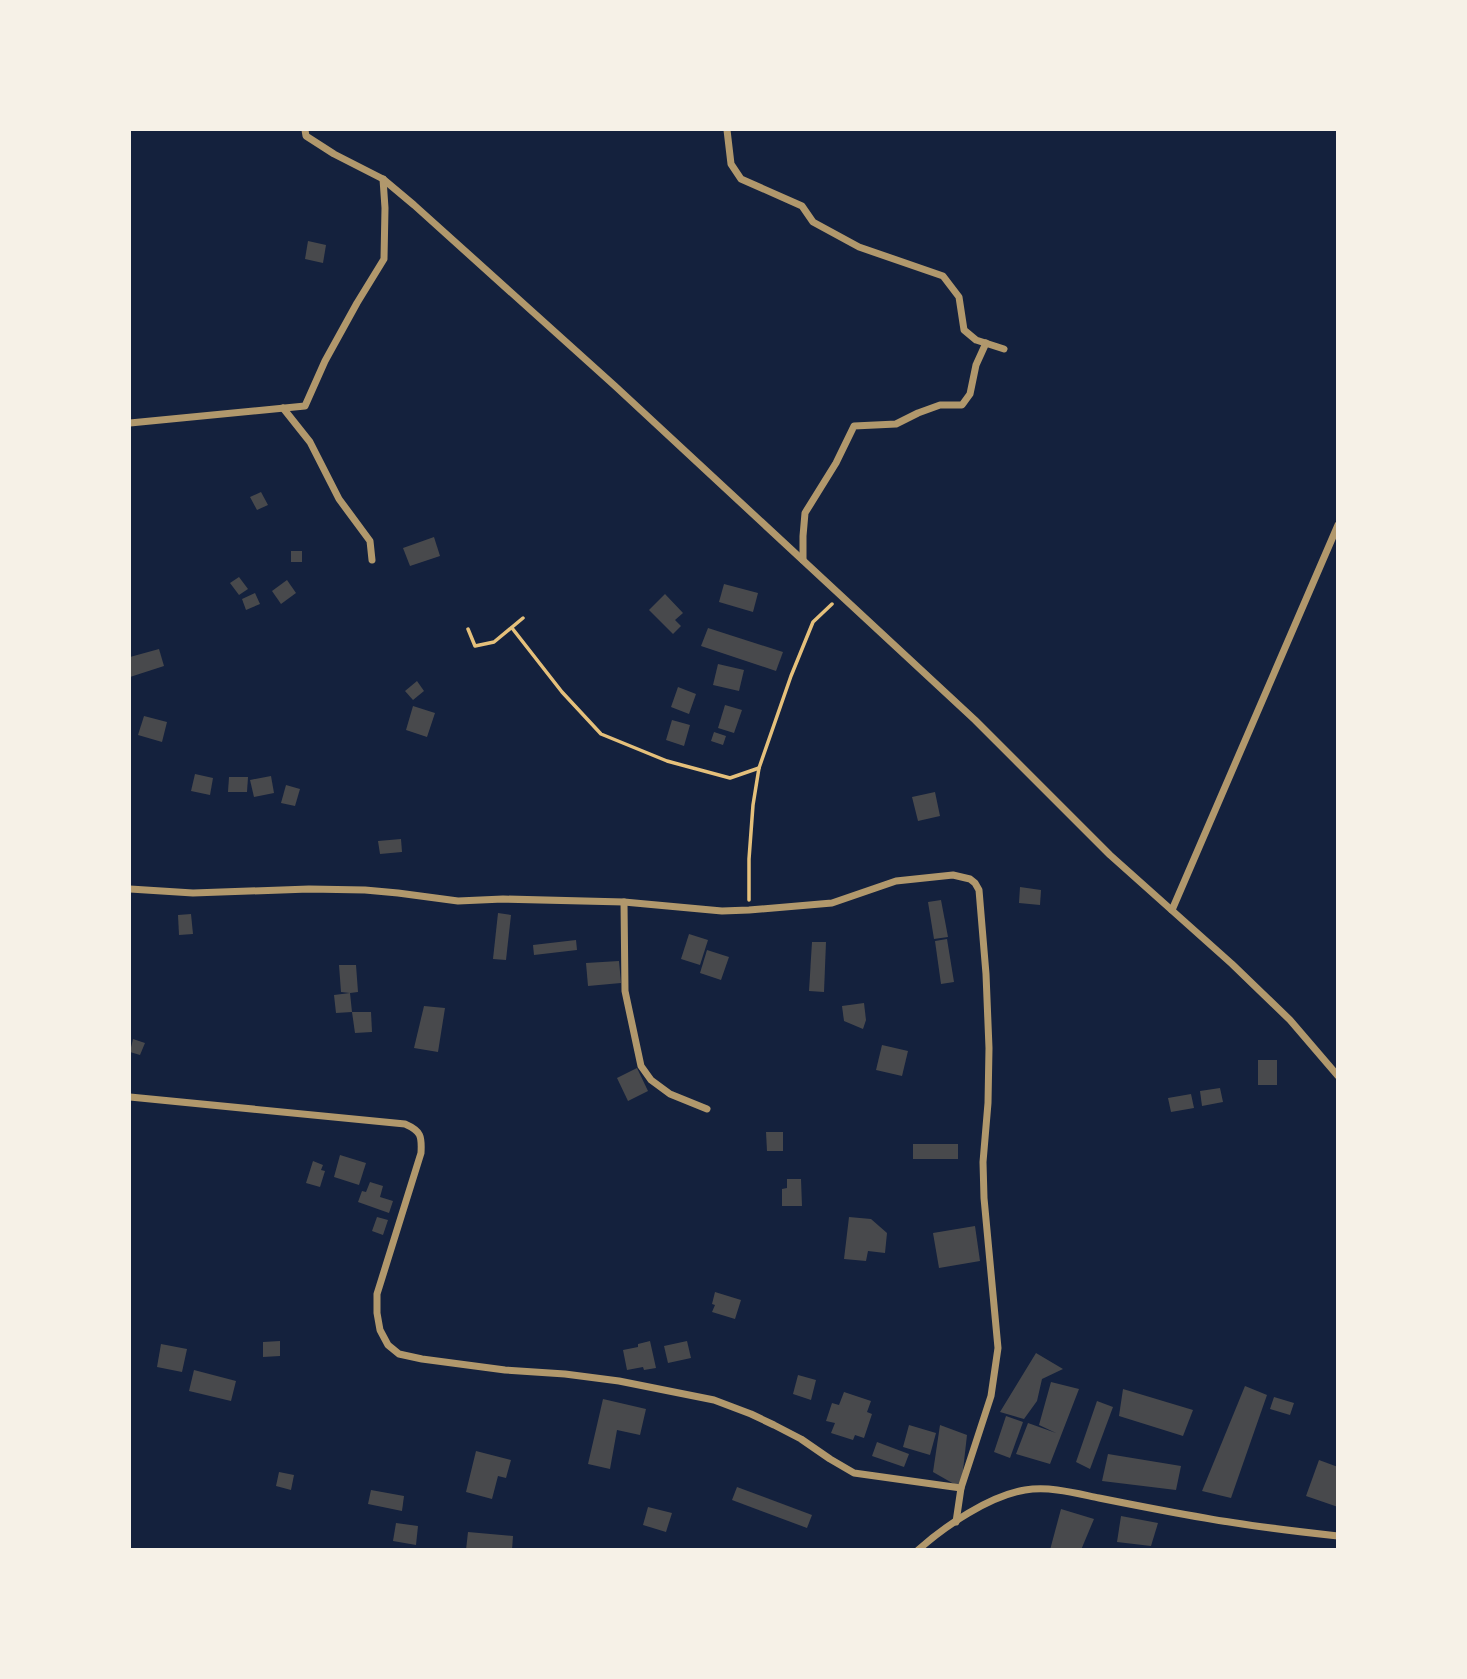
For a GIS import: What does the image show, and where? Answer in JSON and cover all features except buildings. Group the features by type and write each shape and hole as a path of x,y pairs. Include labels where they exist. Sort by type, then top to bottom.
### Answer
{"street":[{"path":"305,130 306,136 383,179 502,283 975,720 1110,855 1290,1020 1338,1076"},
{"path":"727,130 731,164 741,179 802,206 813,222 859,247 943,276 959,297 964,330 976,340 1004,349"},
{"path":"130,423 304,405 325,361 384,259 383,179"},
{"path":"803,560 805,513 836,463 854,426 895,424 940,405 962,405 970,394 976,365 986,343"},
{"path":"283,408 310,442 339,499 370,541 372,560"},
{"path":"1172,910 1338,525"},
{"path":"130,889 193,893 365,890 458,901 503,898 624,902 722,911 832,903 895,881 953,875 970,879 979,890 986,974 989,1048 983,1162 984,1198 998,1348 992,1396 961,1489 956,1522"},
{"path":"624,902 625,991 641,1066 650,1080 670,1094 707,1109"},
{"path":"130,1097 405,1124 418,1132 422,1141 421,1153 377,1294 380,1330 388,1345 399,1354 422,1360 619,1381 714,1400 751,1414 801,1439 854,1473 961,1489"},
{"path":"918,1549 981,1507 1009,1494 1041,1489 1066,1491 1209,1519 1338,1536"}],"path":[{"path":"749,910 749,859 759,768 813,622 841,594"},
{"path":"468,629 475,646 494,642 523,618"},
{"path":"512,628 562,692 601,734 667,761 730,778 759,768"}]}
